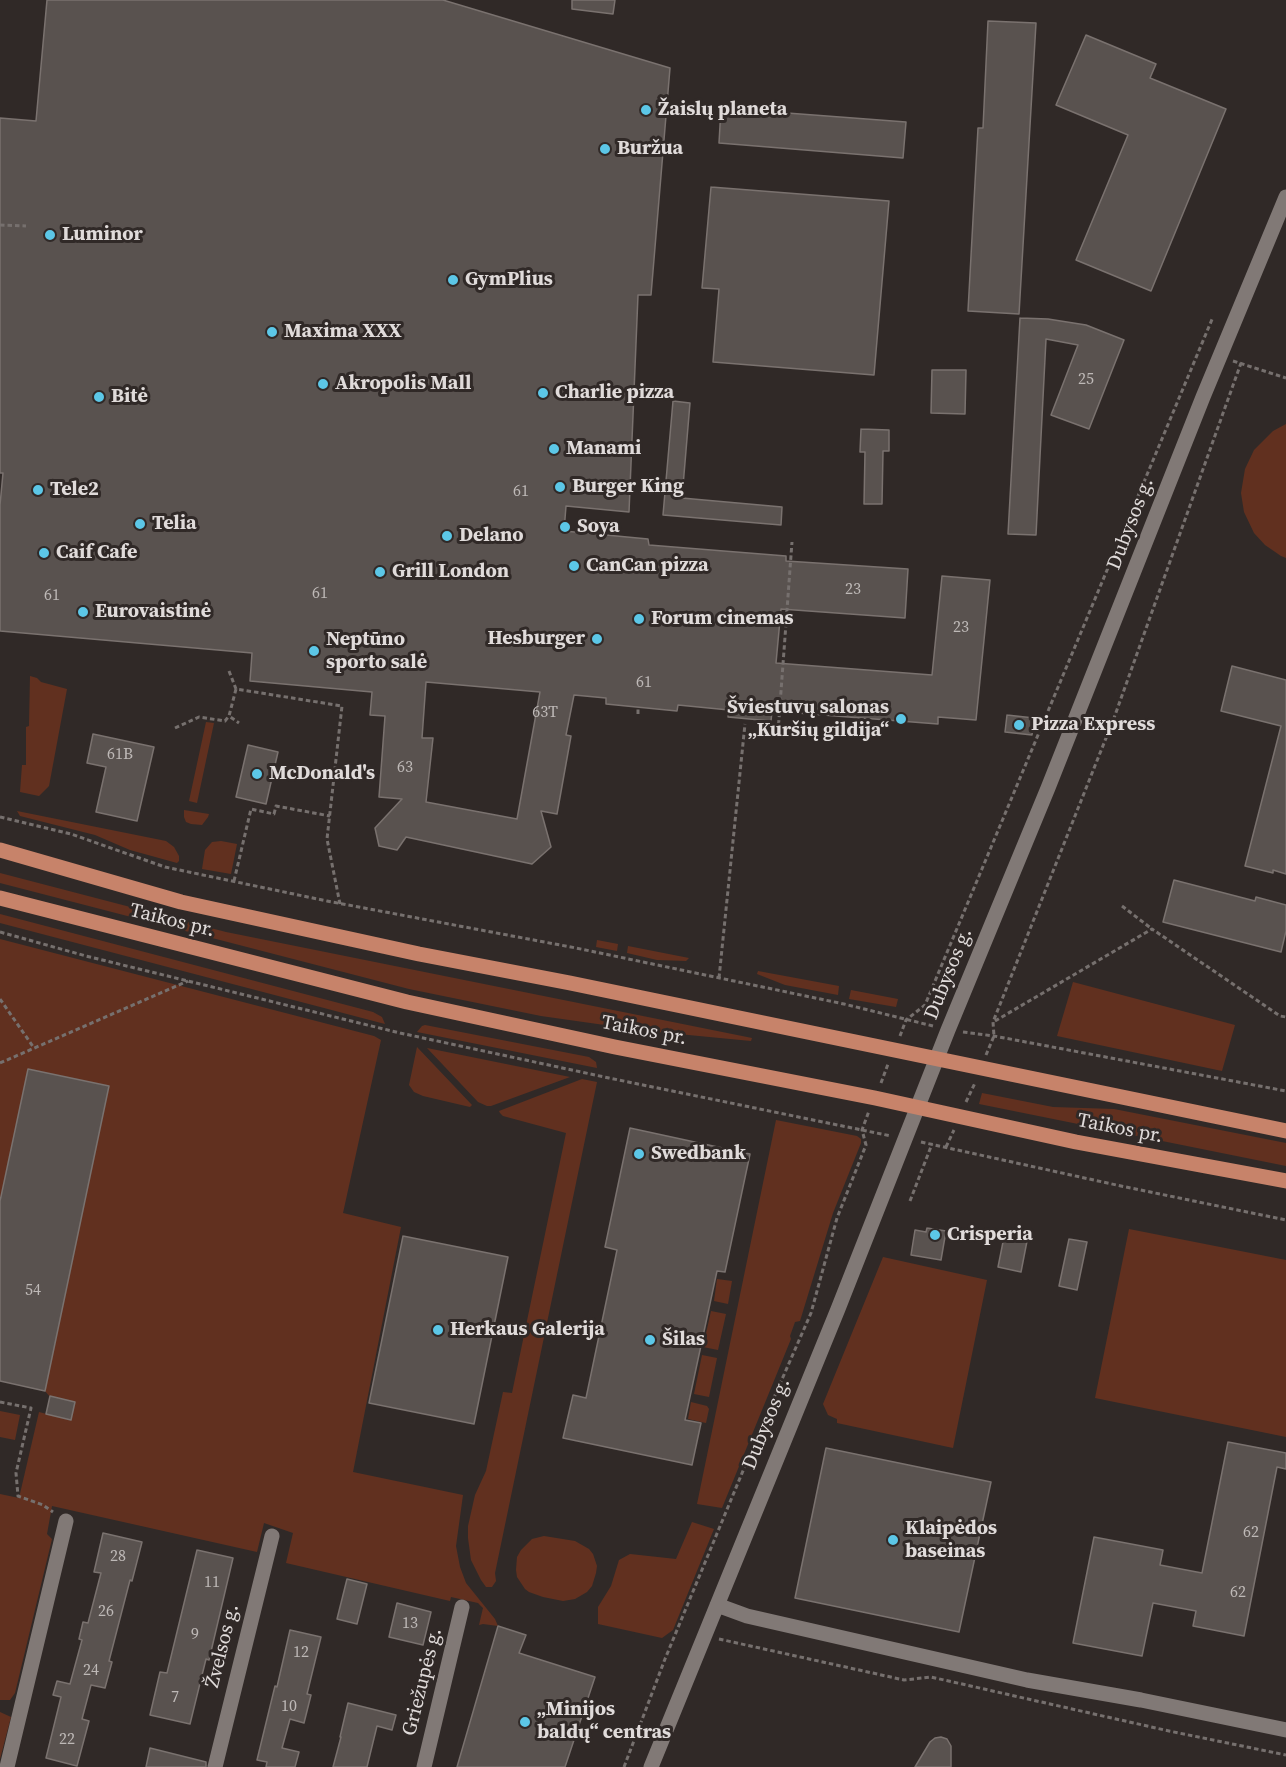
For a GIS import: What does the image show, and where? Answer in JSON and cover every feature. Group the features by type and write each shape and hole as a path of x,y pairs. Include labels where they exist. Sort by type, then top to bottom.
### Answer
{"main road":[{"name":"Taikos pr.","path":"0,850 193,904 419,954 1286,1131"},
{"name":"Taikos pr.","path":"0,898 406,1002 1125,1152 1286,1181"}],"street":[{"name":"Dubysos g.","path":"651,1767 1286,197"},
{"path":"7,1767 66,1521"},
{"name":"Žvelsos g.","path":"215,1767 272,1536"},
{"path":"717,1605 747,1616 1027,1680 1141,1700 1286,1730"},
{"name":"Griežupės g.","path":"424,1767 462,1607"}],"path":[{"path":"0,225 26,226"},
{"path":"897,1044 906,1020 925,1005 1213,316"},
{"path":"1220,358 1286,378"},
{"path":"946,1148 994,1036 993,1022 1114,718 1241,363"},
{"path":"778,732 792,542"},
{"path":"175,728 199,717 225,721 229,716 236,689 229,671"},
{"path":"236,689 342,705 327,839 340,904"},
{"path":"638,707 638,714"},
{"path":"229,716 239,723"},
{"path":"719,978 745,724"},
{"path":"234,881 251,809 274,814 276,806 330,816"},
{"path":"0,817 71,834 165,867 340,904 576,948 844,1004 948,1030 994,1036 1286,1091"},
{"path":"1122,906 1280,1016 1286,1017"},
{"path":"993,1022 1152,929"},
{"path":"0,932 86,956 400,1033 1286,1220"},
{"path":"0,1063 188,981"},
{"path":"0,999 34,1048"},
{"path":"624,1767 665,1659 811,1313 837,1218 866,1145 862,1130"},
{"path":"910,1201 932,1144"},
{"path":"0,1402 31,1408 16,1473 18,1496 43,1505 66,1521"},
{"path":"721,1640 904,1680 931,1677 1286,1755"}],"shaded area":[{"path":"1286,424 1286,558 1265,545 1254,533 1244,512 1241,493 1245,469 1254,450 1273,431"},
{"path":"30,676 41,682 67,689 49,786 39,796 20,792 22,765 26,765"},
{"path":"206,722 214,723 197,803 189,801"},
{"path":"184,810 209,814 202,825 191,824 186,822"},
{"path":"17,811 166,841 174,847 179,861 177,863 130,850 95,835 20,816"},
{"path":"212,842 237,844 231,874 202,869 205,850"},
{"path":"0,873 226,932 752,1038 751,1041 647,1031 541,1016 409,989 0,883"},
{"path":"0,914 373,1012 382,1017 385,1024 0,923"},
{"path":"0,939 374,1036 381,1040 343,1213 401,1227 353,1472 463,1495 456,1546 460,1567 466,1583 498,1626 479,1625 483,1608 478,1603 451,1597 450,1601 286,1563 293,1533 264,1523 257,1552 52,1506 47,1534 52,1539 15,1693 10,1700 0,1700 0,1494 19,1498 39,1412 70,1420 45,1391 109,1086 28,1069 0,1201"},
{"path":"597,940 618,944 617,951 596,947"},
{"path":"628,946 689,958 686,961 657,960 627,953"},
{"path":"758,971 839,986 838,995 785,985 757,974"},
{"path":"1073,982 1235,1025 1222,1071 1057,1036"},
{"path":"851,990 898,999 896,1007 849,999"},
{"path":"425,1025 589,1057 596,1062 597,1068 417,1032"},
{"path":"417,1047 472,1105 470,1107 414,1092 409,1085"},
{"path":"427,1048 570,1077 487,1106 478,1102"},
{"path":"582,1079 597,1082 495,1573 496,1581 492,1587 486,1587 471,1560 468,1526 475,1495 486,1471 503,1392 512,1393 566,1133 503,1116 499,1111"},
{"path":"982,1093 1053,1107 1114,1109 1286,1143 1286,1166 979,1104"},
{"path":"776,1120 857,1136 861,1139 861,1143 833,1213 800,1321 795,1322 791,1339 722,1508 697,1504"},
{"path":"1129,1229 1286,1260 1286,1437 1095,1398"},
{"path":"883,1257 987,1280 953,1448 837,1423 837,1419 828,1415 823,1404"},
{"path":"717,1279 732,1281 728,1304 714,1301"},
{"path":"711,1311 726,1314 718,1350 703,1347"},
{"path":"702,1355 717,1358 709,1397 694,1394"},
{"path":"691,1402 707,1406 709,1409 706,1423 688,1419"},
{"path":"0,1411 20,1415 15,1440 0,1437"},
{"path":"692,1522 714,1529 673,1630 662,1638 598,1624 598,1607 611,1586 619,1560 630,1554 676,1559"},
{"path":"544,1536 575,1541 593,1554 597,1566 596,1573 592,1586 587,1592 575,1599 563,1601 543,1597 525,1589 517,1577 517,1557 532,1539"},
{"path":"0,1712 11,1717 0,1759"}],"building":[{"name":"Akropolis Mall","path":"47,0 443,0 670,68 651,295 638,295 629,512 566,506 564,531 648,539 649,545 786,556 786,561 908,569 905,618 781,609 776,663 932,675 942,576 990,580 976,720 938,717 938,724 772,711 771,721 728,717 729,710 678,705 677,711 606,704 606,698 574,695 566,735 571,736 557,814 541,811 551,847 532,864 406,837 397,850 379,846 375,828 402,799 379,797 385,716 370,715 372,692 250,681 252,653 0,631 0,505 3,473 0,473 0,118 36,121","holes":["426,682 540,692 517,819 426,802 433,738 422,738"]},
{"path":"572,0 615,0 613,14 572,9"},
{"path":"988,21 1036,23 1019,314 968,311 978,128 983,128"},
{"path":"1086,35 1156,64 1150,78 1226,109 1151,291 1076,260 1128,135 1056,105"},
{"path":"721,108 906,122 903,158 719,143"},
{"path":"711,187 889,201 874,375 713,362 719,289 702,288"},
{"path":"1020,318 1048,319 1086,325 1124,340 1089,429 1051,415 1078,345 1046,339 1036,535 1008,534"},
{"path":"932,370 966,370 965,414 931,413"},
{"path":"673,401 690,403 682,498 782,507 781,525 663,515"},
{"path":"861,429 889,430 889,451 883,451 882,504 864,504 865,452 860,452"},
{"path":"1232,666 1286,680 1286,874 1245,866 1281,726 1221,711"},
{"name":"Pizza Express","path":"1007,715 1034,718 1032,735 1005,732"},
{"path":"93,734 154,747 137,821 96,812 106,767 87,763"},
{"name":"McDonald's","path":"248,745 278,752 266,804 236,797"},
{"path":"1174,880 1255,901 1256,897 1286,905 1286,931 1281,952 1163,922"},
{"path":"28,1069 109,1086 45,1391 0,1381 0,1201"},
{"name":"Šilas","path":"630,1128 750,1154 725,1272 717,1271 685,1420 701,1423 692,1465 563,1438 573,1395 586,1398 617,1250 605,1247"},
{"path":"927,1228 946,1231 941,1260 911,1255 915,1230 926,1232"},
{"path":"1005,1232 1028,1236 1021,1272 998,1267"},
{"name":"Herkaus Galerija","path":"403,1236 508,1257 474,1424 369,1403"},
{"path":"1069,1239 1087,1242 1077,1290 1059,1286"},
{"path":"50,1396 75,1402 71,1420 46,1414"},
{"path":"1228,1442 1286,1453 1286,1469 1277,1467 1244,1636 1193,1626 1196,1611 1153,1603 1142,1656 1073,1643 1094,1537 1163,1550 1160,1565 1202,1573"},
{"name":"Klaipėdos baseinas","path":"826,1448 991,1482 959,1632 795,1598"},
{"path":"103,1533 142,1542 109,1661 112,1662 105,1688 91,1685 82,1719 89,1721 77,1766 46,1758 61,1697 53,1695 57,1681 70,1684 82,1640 79,1639 83,1622 88,1623 101,1573 94,1572"},
{"path":"197,1550 233,1558 209,1660 206,1659 190,1724 150,1715 160,1672 167,1673"},
{"path":"347,1579 367,1584 357,1624 337,1619"},
{"path":"397,1603 431,1612 423,1645 389,1637"},
{"name":"„Minijos baldų“ centras","path":"498,1626 526,1635 519,1653 595,1677 565,1767 457,1767"},
{"path":"290,1630 321,1637 307,1694 311,1695 304,1723 290,1719 282,1748 299,1752 295,1767 266,1767 267,1762 257,1760"},
{"path":"348,1703 396,1715 392,1730 377,1726 367,1767 333,1767"},
{"path":"941,1737 947,1739 951,1746 951,1767 915,1767 930,1742"},
{"path":"150,1748 206,1762 206,1767 146,1767"}],"place":[{"name":"Žaislų planeta","path":"646,110"},
{"name":"Buržua","path":"605,149"},
{"name":"Luminor","path":"50,235"},
{"name":"GymPlius","path":"453,280"},
{"name":"Maxima XXX","path":"272,332"},
{"name":"Akropolis Mall","path":"323,384"},
{"name":"Charlie pizza","path":"543,393"},
{"name":"Bitė","path":"99,397"},
{"name":"Manami","path":"554,449"},
{"name":"Burger King","path":"560,487"},
{"name":"Tele2","path":"38,490"},
{"name":"Telia","path":"140,524"},
{"name":"Soya","path":"565,527"},
{"name":"Delano","path":"447,536"},
{"name":"Caif Cafe","path":"44,553"},
{"name":"CanCan pizza","path":"574,566"},
{"name":"Grill London","path":"380,572"},
{"name":"Eurovaistinė","path":"83,612"},
{"name":"Forum cinemas","path":"639,619"},
{"name":"Hesburger","path":"597,639"},
{"name":"Neptūno sporto salė","path":"314,651"},
{"name":"Šviestuvų salonas „Kuršių gildija“","path":"901,719"},
{"name":"Pizza Express","path":"1019,725"},
{"name":"McDonald's","path":"257,774"},
{"name":"Swedbank","path":"639,1154"},
{"name":"Crisperia","path":"935,1235"},
{"name":"Herkaus Galerija","path":"438,1330"},
{"name":"Šilas","path":"650,1340"},
{"name":"Klaipėdos baseinas","path":"893,1540"},
{"name":"„Minijos baldų“ centras","path":"525,1722"}]}
